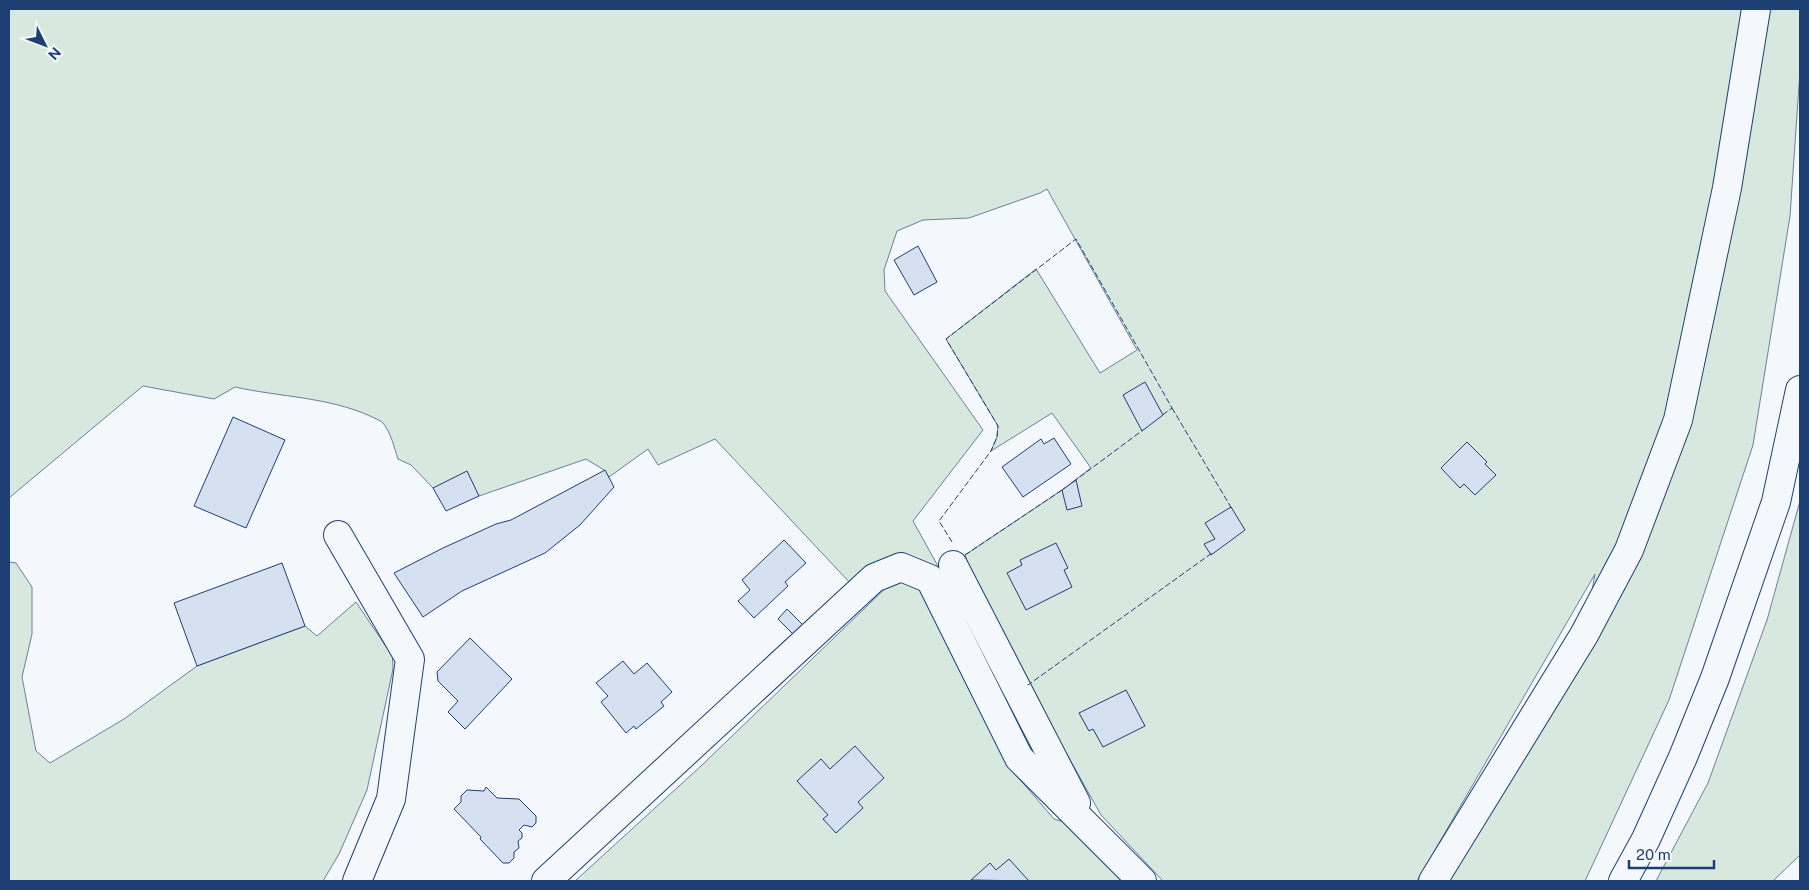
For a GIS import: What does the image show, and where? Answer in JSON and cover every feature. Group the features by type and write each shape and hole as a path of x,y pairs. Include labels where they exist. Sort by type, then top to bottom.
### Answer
{"main road":[{"path":"1433,881 1584,635 1629,550 1678,420 1727,188 1756,9"},
{"path":"1623,881 1654,821 1683,757 1715,678 1776,502 1800,390"},
{"path":"338,535 410,659 391,799 356,881"},
{"path":"953,565 1088,827"},
{"path":"546,881 874,578 901,567 930,579 1019,758 1142,881"}],"shaded area":[{"path":"9,9 1800,9 1800,71 1790,216 1753,445 1669,700 1585,881 1433,881 1584,635 1595,574 1417,881 1163,881 1101,815 1028,685 974,582 965,555 1062,490 1091,468 1052,413 991,451 997,437 998,426 946,339 1036,269 1100,373 1137,350 1047,189 969,218 923,220 897,231 884,270 885,291 983,430 913,521 939,568 911,559 852,585 715,439 658,465 648,449 609,477 604,470 586,459 479,496 433,488 411,465 398,459 386,427 382,422 370,416 321,401 235,387 214,399 143,386 9,498"},
{"path":"1800,501 1800,855 1773,881 1656,881 1708,783 1767,620"},
{"path":"9,562 16,563 32,587 32,634 22,677 36,751 50,763 124,719 197,666 305,626 317,636 356,602 387,648 392,644 393,669 367,790 339,854 323,881 9,881"},
{"path":"906,578 922,589 1010,768 1054,819 1078,826 1128,881 575,881 701,766 894,580"}],"building":[{"path":"918,246 937,282 914,295 894,260"},
{"path":"1145,382 1163,415 1142,431 1123,395"},
{"path":"233,417 285,440 246,528 194,506"},
{"path":"1054,438 1071,464 1023,497 1002,467 1041,439 1044,444"},
{"path":"1467,442 1487,462 1485,464 1496,475 1475,495 1464,484 1460,488 1441,468"},
{"path":"605,470 614,487 580,525 545,553 462,591 423,617 394,573 443,548 496,524 511,520"},
{"path":"467,471 479,496 446,511 433,488"},
{"path":"1076,480 1082,506 1067,510 1062,490"},
{"path":"1231,507 1245,530 1211,555 1204,544 1215,539 1205,523"},
{"path":"784,540 806,563 785,582 788,586 754,618 738,601 750,590 742,580"},
{"path":"1056,543 1068,568 1064,570 1072,587 1026,610 1007,573 1022,565 1020,560"},
{"path":"282,563 305,626 197,666 174,603"},
{"path":"787,609 807,629 797,638 778,619"},
{"path":"470,638 512,679 465,729 448,712 458,701 438,681 437,672"},
{"path":"623,661 634,674 647,663 672,692 661,702 664,706 636,729 634,726 626,733 601,702 608,696 596,683"},
{"path":"1126,690 1145,726 1103,747 1093,729 1089,731 1079,713"},
{"path":"855,746 884,778 858,802 863,808 836,833 823,819 828,815 797,781 821,759 830,769"},
{"path":"486,787 497,798 519,799 536,816 536,823 532,827 524,825 519,830 522,833 522,838 518,841 519,848 514,852 514,858 509,863 503,863 454,809 461,802 461,796 467,790 484,791"},
{"path":"1009,859 1029,881 971,880 990,863 996,870"}],"fence":[{"path":"952,542 939,521 991,451 997,437 998,426 946,339 1076,239 1172,408 1161,416"},
{"path":"1172,408 1232,509"},
{"path":"1073,482 1143,430"},
{"path":"965,555 1065,488"},
{"path":"1028,684 1212,553"}]}
